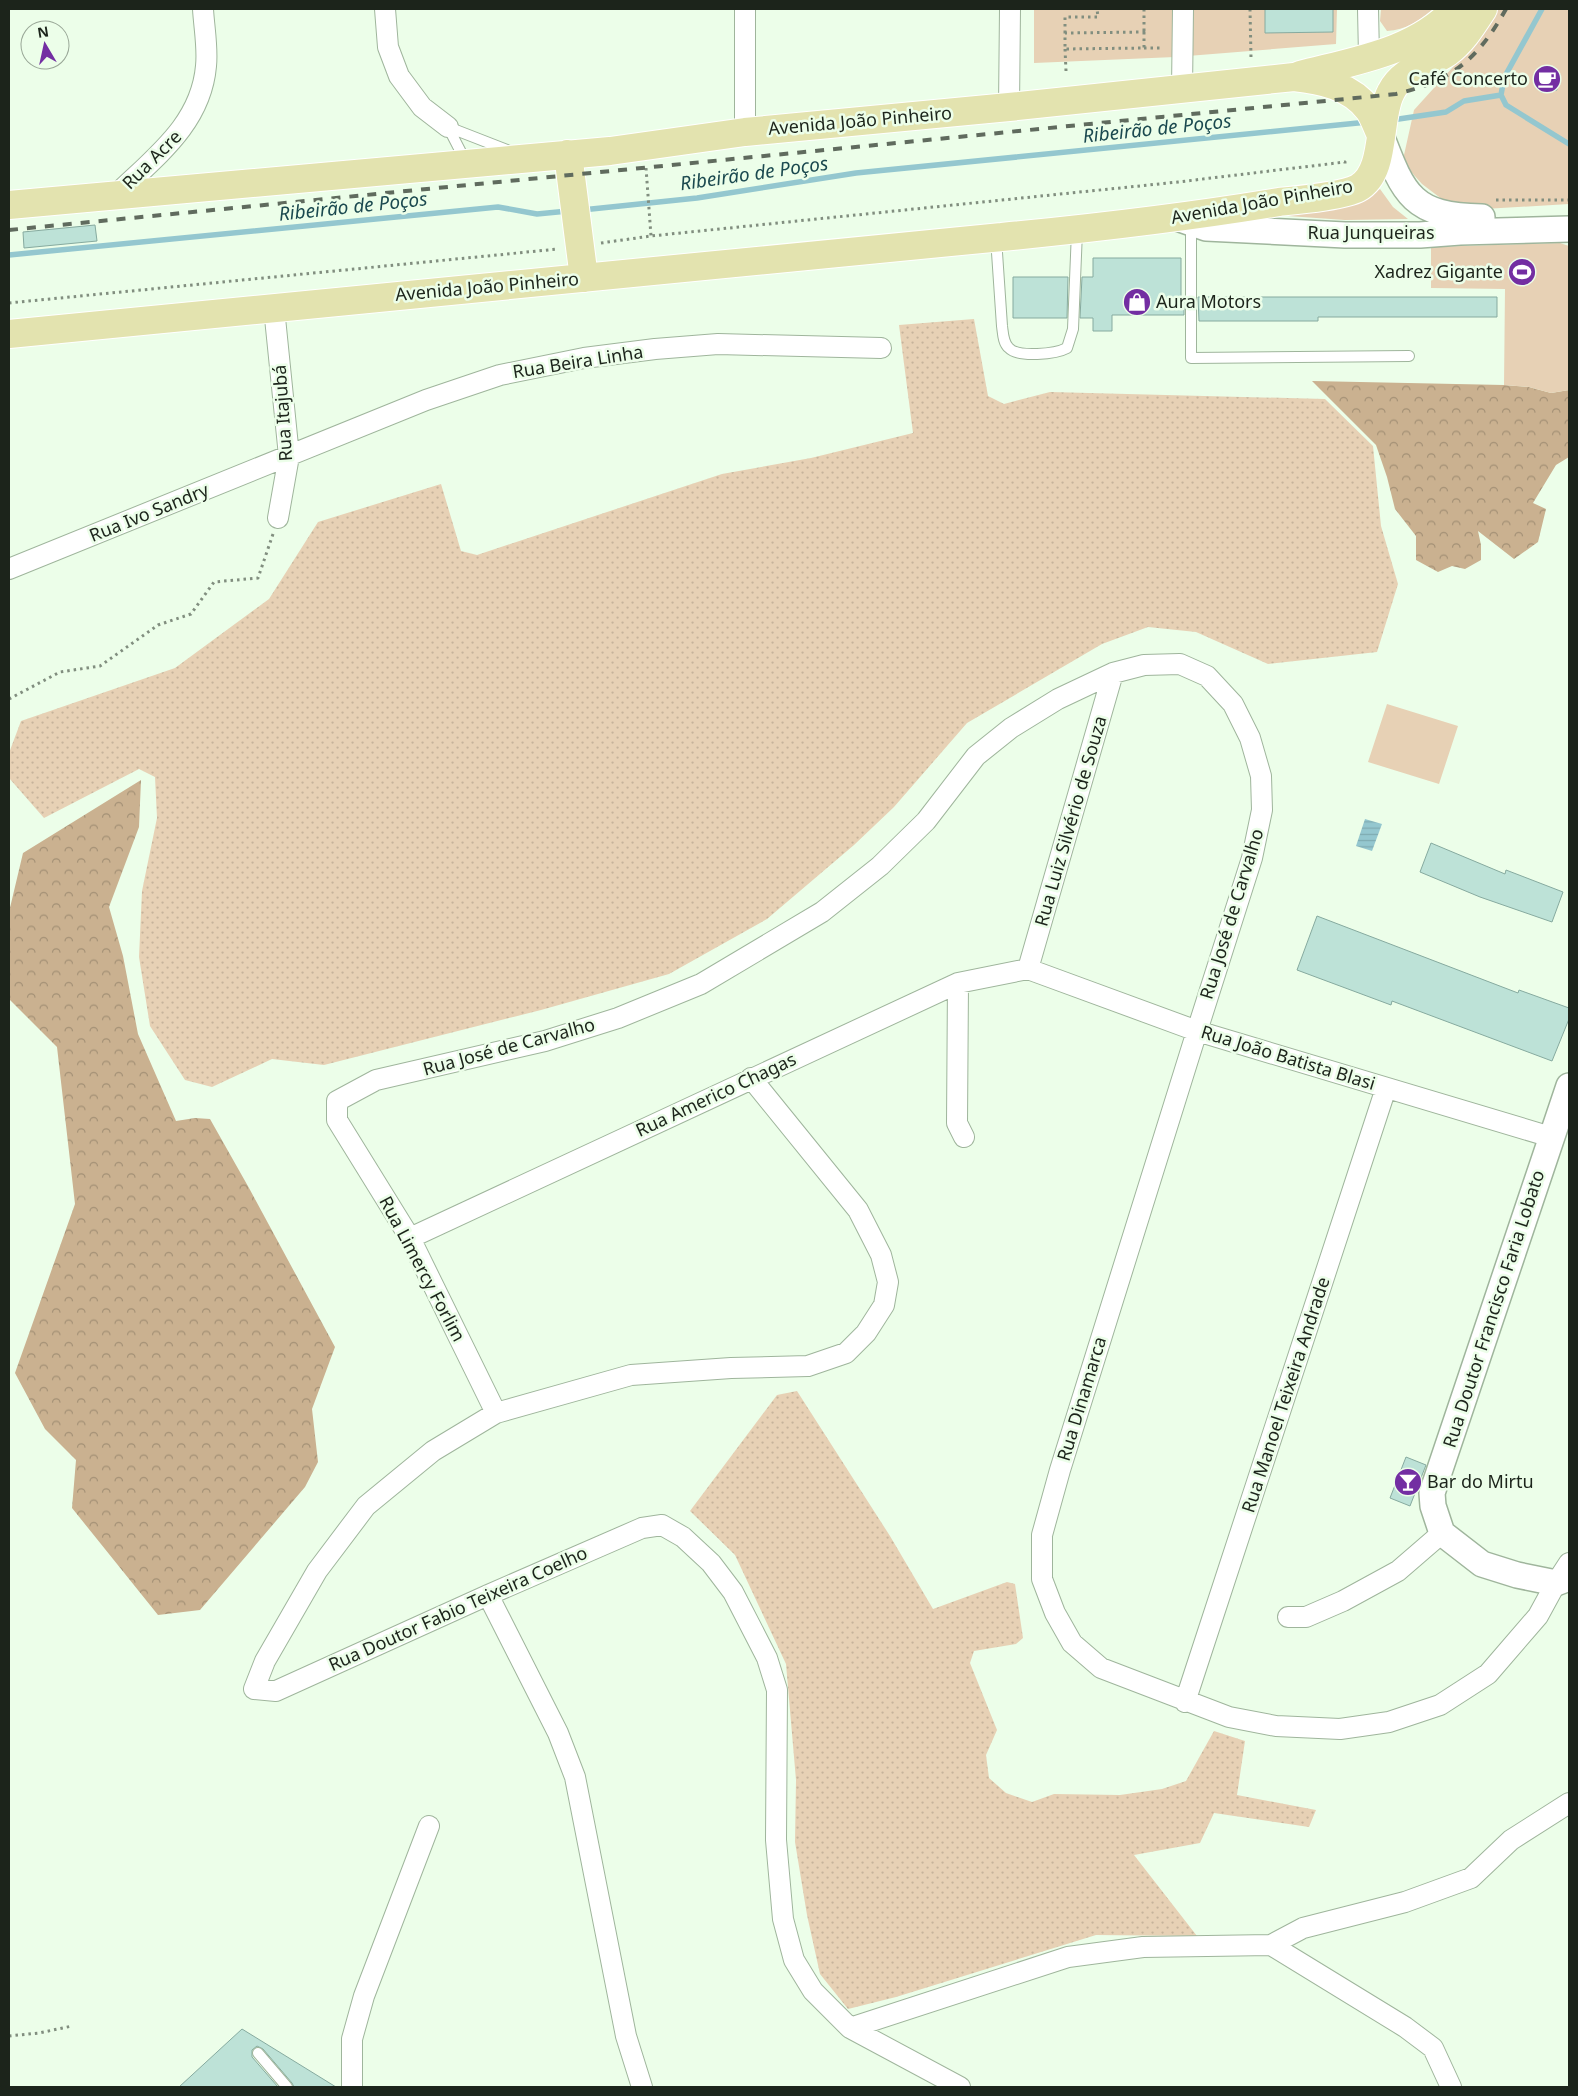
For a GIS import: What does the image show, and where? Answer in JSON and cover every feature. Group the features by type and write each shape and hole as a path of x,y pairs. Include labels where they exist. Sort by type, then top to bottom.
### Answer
{"main road":[{"path":"1294,77 1404,45 1429,32 1454,9"},
{"path":"1380,134 1389,95 1397,82 1413,69 1441,57 1452,49 1466,35 1482,9"},
{"name":"Avenida João Pinheiro","path":"9,205 529,158 569,164 610,151 745,132 1009,108 1294,77 1337,86 1355,95 1380,134 1372,174 1365,182 1350,191 1182,220 9,334"},
{"path":"569,164 584,278"}],"street":[{"name":"Rua Acre","path":"117,194 184,128 200,98 206,66 204,9"},
{"path":"385,9 388,47 399,76 422,107 448,127"},
{"path":"745,9 745,132"},
{"path":"1009,108 1010,9"},
{"path":"1182,89 1183,9"},
{"path":"1368,9 1368,56"},
{"name":"Rua Junqueiras","path":"1380,134 1405,188 1429,210 1457,216 1569,215"},
{"path":"159,190 162,151"},
{"name":"Rua Junqueiras","path":"1182,220 1206,228 1354,235 1420,235 1569,229"},
{"name":"Rua Itajubá","path":"274,308 289,456 278,518"},
{"name":"Rua Beira Linha","path":"289,456 426,400 500,375 584,358 655,349 718,344 881,348"},
{"name":"Rua Ivo Sandry","path":"9,570 289,456"},
{"name":"Rua José de Carvalho","path":"337,1101 376,1080 545,1041 618,1018 701,984 822,912 880,866 926,821 976,756 1011,728 1058,699 1113,674 1144,665 1180,664 1207,676 1233,704 1250,738 1261,776 1262,810 1252,858 1196,1031"},
{"name":"Rua Luiz Silvério de Souza","path":"1028,969 1113,674"},
{"name":"Rua Americo Chagas","path":"410,1238 958,983 1028,969"},
{"name":"Rua João Batista Blasi","path":"1028,969 1196,1031 1551,1137"},
{"path":"958,983 957,1123 964,1137"},
{"name":"Rua Dinamarca","path":"1196,1031 1060,1470 1042,1535 1042,1579 1055,1613 1072,1643 1100,1668 1185,1702 1229,1717 1276,1726 1340,1729 1389,1722 1440,1705 1488,1674 1538,1616 1565,1574"},
{"path":"496,1413 631,1375 731,1368 808,1366 846,1353 866,1333 884,1305 888,1282 881,1255 858,1210 751,1078"},
{"name":"Rua Doutor Francisco Faria Lobato","path":"1442,1533 1433,1506 1432,1493 1551,1137 1565,1114 1569,1086"},
{"name":"Rua Manoel Teixeira Andrade","path":"1185,1702 1386,1088"},
{"name":"Rua Limercy Forlim","path":"337,1101 337,1120 410,1238 496,1413"},
{"name":"Rua Doutor Fabio Teixeira Coelho","path":"496,1413 433,1451 366,1506 317,1571 265,1661 254,1689 276,1691 642,1528 662,1525 683,1537 711,1563 733,1592 768,1658 777,1690 776,1840 783,1919 794,1960 808,1983 813,1991 850,2028"},
{"path":"1288,1617 1306,1617 1343,1601 1398,1571 1442,1533 1482,1564 1517,1574 1565,1574"},
{"path":"488,1595 558,1733 575,1777 626,2036 642,2087"},
{"path":"850,2028 1068,1957 1142,1947 1271,1945 1302,1928 1404,1902 1470,1878 1511,1840 1569,1803"},
{"path":"352,2087 352,2039 364,1996 428,1826"},
{"path":"1271,1945 1405,2027 1433,2048 1451,2087"},
{"path":"850,2028 960,2087"}],"lane":[{"path":"448,127 529,158"},
{"path":"448,127 466,164"},
{"path":"1182,220 1191,358 1409,356"},
{"path":"996,238 1002,326 1008,348 1016,353 1058,352 1067,348 1073,328 1077,230"},
{"path":"258,2053 287,2087"}],"path":[{"path":"1066,71 1065,17 1098,17 1098,9"},
{"path":"1065,49 1144,48 1144,9"},
{"path":"1250,9 1251,58"},
{"path":"1065,33 1144,32"},
{"path":"1178,182 1345,162 1346,173"},
{"path":"646,168 652,236"},
{"path":"1493,200 1569,200"},
{"path":"9,699 60,672 100,666 158,625 191,614 214,582 258,578 278,518"},
{"path":"9,2036 39,2033 72,2026"}],"shaded area":[{"path":"1034,9 1337,9 1336,44 1175,57 1034,63"},
{"path":"1381,9 1433,9 1412,24 1400,29 1387,31 1380,21"},
{"path":"1498,9 1569,9 1569,204 1484,209 1443,200 1422,184 1405,165 1404,155 1414,110 1472,46"},
{"path":"1380,189 1393,207 1408,219 1345,220 1244,213 1365,197"},
{"path":"1560,243 1569,246 1569,390 1551,393 1529,387 1504,385 1505,289 1431,288 1431,247"},
{"path":"974,319 988,396 1004,404 1050,392 1325,399 1373,446 1381,526 1398,584 1377,652 1268,664 1196,632 1148,627 1102,644 967,723 894,807 854,845 767,919 669,974 541,1010 324,1065 272,1059 212,1087 185,1080 150,1026 139,957 142,891 157,818 155,777 139,769 44,818 9,778 9,753 21,721 175,668 269,599 318,522 441,484 461,551 477,555 722,474 811,458 913,433 899,325"},
{"path":"1387,704 1458,726 1439,784 1368,762"},
{"path":"797,1391 890,1536 933,1609 1007,1582 1015,1584 1023,1638 1016,1644 974,1651 970,1663 997,1730 986,1755 989,1778 1006,1793 1032,1802 1054,1794 1120,1795 1162,1789 1186,1781 1214,1731 1245,1741 1237,1795 1316,1810 1309,1827 1214,1813 1200,1843 1134,1855 1197,1936 1096,1935 896,1997 848,2009 820,1974 807,1915 795,1842 796,1780 786,1664 735,1555 690,1511 777,1395"}],"green space":[{"path":"1312,381 1504,385 1529,387 1551,393 1569,390 1569,457 1556,465 1533,503 1546,509 1538,542 1514,559 1478,531 1481,545 1481,560 1465,569 1452,566 1438,572 1416,560 1416,536 1395,509 1376,445"},
{"path":"141,780 139,827 109,907 123,956 138,1034 176,1121 195,1118 210,1119 335,1347 312,1409 318,1462 305,1487 200,1610 158,1615 72,1508 76,1460 45,1429 15,1373 75,1204 57,1047 9,999 9,912 23,853"}],"water":[{"path":"1365,819 1382,824 1372,851 1356,846"}],"building":[{"path":"1265,9 1333,9 1333,32 1265,33"},
{"name":"Café Concerto","path":"1554,67 1557,90 1541,92 1538,69"},
{"path":"95,225 97,241 24,248 23,232"},
{"path":"1093,258 1181,258 1181,297 1184,297 1184,315 1112,315 1112,331 1093,331 1093,318 1080,318 1082,277 1093,277"},
{"path":"1013,277 1068,277 1067,318 1013,318"},
{"path":"1198,297 1497,297 1497,317 1318,317 1318,321 1199,321"},
{"path":"1431,843 1505,874 1506,870 1563,892 1552,922 1480,897 1420,872"},
{"path":"1317,916 1518,993 1519,990 1569,1008 1569,1019 1552,1061 1392,1001 1391,1005 1297,970"},
{"name":"Bar do Mirtu","path":"1406,1457 1426,1465 1410,1506 1390,1498"},
{"path":"242,2029 336,2087 294,2087 263,2049 257,2046 252,2050 252,2057 278,2087 179,2087"}],"waterway":[{"path":"1501,95 1504,78 1542,9"},
{"path":"1501,95 1506,105 1569,144"},
{"name":"Ribeirão de Poços","path":"1392,120 1446,112 1464,101 1501,95"},
{"name":"Ribeirão de Poços","path":"582,210 697,198 856,173 1368,122"},
{"name":"Ribeirão de Poços","path":"9,255 498,207 537,214 568,211"}],"railway":[{"path":"9,230 1396,94 1433,82 1448,75 1461,65 1485,42 1506,9"}],"place":[{"name":"Café Concerto","path":"1547,79"},
{"name":"Xadrez Gigante","path":"1522,272"},
{"name":"Aura Motors","path":"1137,302"},
{"name":"Bar do Mirtu","path":"1408,1482"}]}
